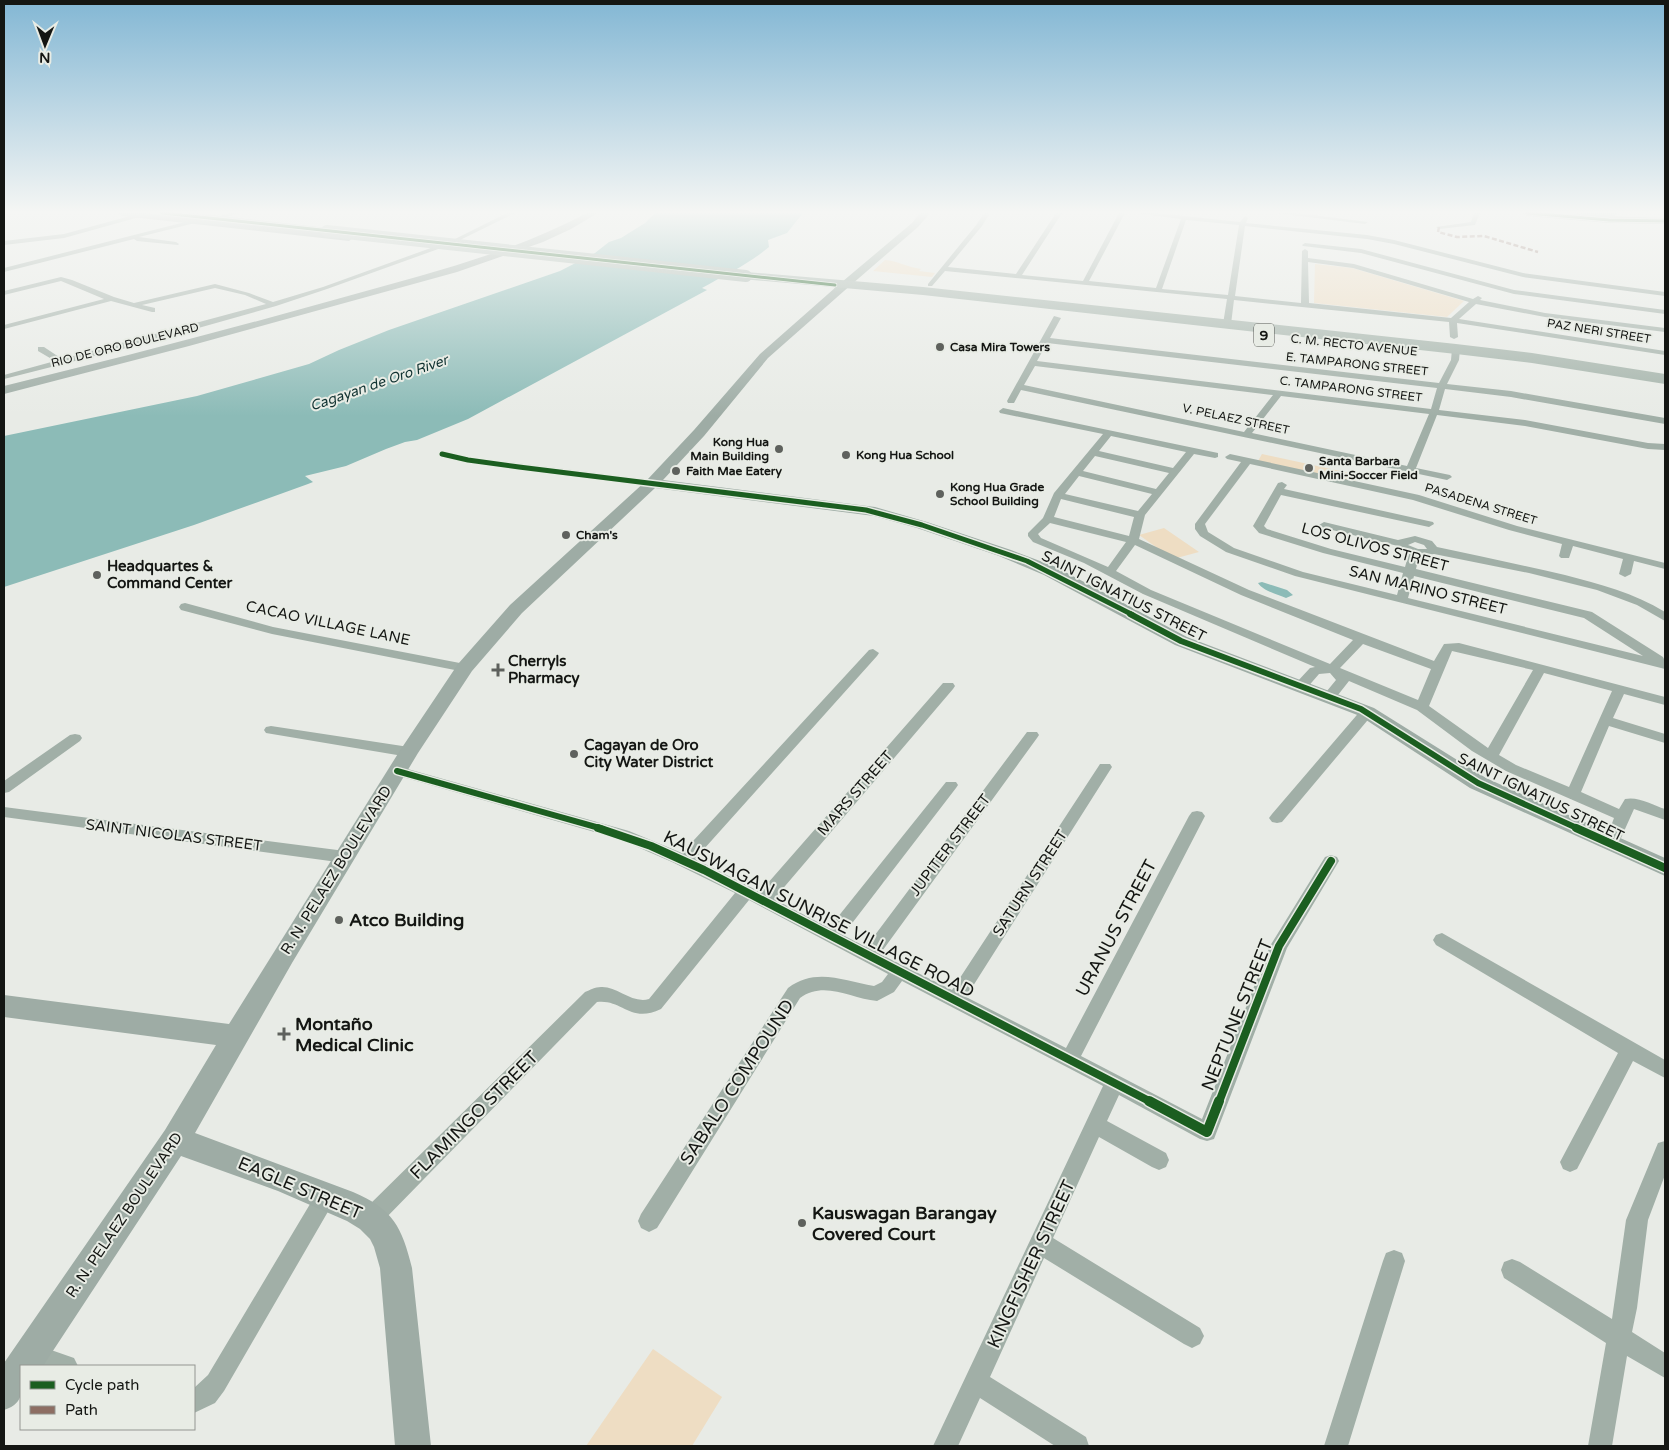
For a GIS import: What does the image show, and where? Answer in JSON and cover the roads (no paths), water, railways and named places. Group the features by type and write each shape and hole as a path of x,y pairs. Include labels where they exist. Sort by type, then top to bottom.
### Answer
{"highway":[{"name":"C. M. RECTO AVENUE","path":"803,281 926,288 1060,313"},
{"name":"C. M. RECTO AVENUE","path":"843,284 1060,313 1455,347 1665,379"},
{"name":"C. M. RECTO AVENUE","path":"1455,347 1665,386"}],"main road":[{"name":"R. N. PELAEZ BOULEVARD","path":"843,284 847,281"}],"street":[{"path":"4,293 54,281"},
{"path":"69,281 112,299 152,310"},
{"path":"4,376 272,304 345,281"},
{"name":"RIO DE ORO BOULEVARD","path":"4,390 217,336 410,281"},
{"path":"926,288 933,281"},
{"name":"PAZ NERI STREET","path":"1063,281 1453,320 1665,353"},
{"path":"1158,291 1162,281"},
{"path":"1226,328 1235,281"},
{"path":"1305,281 1305,305"},
{"path":"1404,281 1473,301 1545,315 1665,330"},
{"path":"1471,281 1531,295 1665,312"},
{"path":"1565,281 1665,294"},
{"name":"R. N. PELAEZ BOULEVARD","path":"25,1363 175,1140 283,956 403,762 465,668 516,610 652,483 699,433 764,356 843,284"},
{"path":"1411,469 1434,412 1455,347 1452,328 1453,320 1473,301 1506,284"},
{"path":"134,305 215,286 247,294 272,304"},
{"path":"4,327 112,299"},
{"path":"1011,401 1060,313"},
{"name":"E. TAMPARONG STREET","path":"1045,340 1442,386 1549,400 1665,421"},
{"path":"41,349 61,362"},
{"name":"C. TAMPARONG STREET","path":"1032,363 1534,424 1648,446 1665,447"},
{"name":"V. PELAEZ STREET","path":"1019,387 1447,477"},
{"path":"1247,434 1279,393"},
{"path":"1003,411 1215,455"},
{"path":"1109,433 1058,496 1048,519 1033,533 1034,539 1110,572 1123,581 1146,592 1422,707 1511,768 1622,816"},
{"path":"1110,572 1133,540 1140,516 1192,450"},
{"path":"1093,453 1175,471"},
{"path":"442,454 468,460 652,483"},
{"name":"PASADENA STREET","path":"1230,457 1415,498 1513,528 1665,566"},
{"name":"SAN MARINO STREET","path":"1247,461 1202,520 1200,529 1204,534 1238,553 1304,575 1665,665"},
{"path":"1077,473 1157,492"},
{"name":"SAINT IGNATIUS STREET","path":"652,483 882,513 922,524 1027,561 1074,584 1181,642 1367,712 1471,779 1665,868"},
{"name":"LOS OLIVOS STREET","path":"1428,524 1280,488 1258,526 1261,530 1327,551 1590,616 1665,665"},
{"path":"1058,496 1140,516"},
{"path":"1418,540 1438,505"},
{"path":"1048,519 1133,540 1182,566 1361,639 1438,667"},
{"path":"1324,525 1403,544 1406,548 1415,552 1424,553 1433,550 1602,588 1640,602 1665,618"},
{"path":"1506,540 1513,528"},
{"path":"1403,544 1406,540 1418,540 1428,543 1433,550"},
{"path":"1565,556 1568,542"},
{"path":"1402,599 1415,552"},
{"path":"1626,574 1630,557"},
{"name":"CACAO VILLAGE LANE","path":"185,606 272,630 465,668"},
{"path":"1301,686 1315,671 1332,669 1361,639"},
{"path":"1422,707 1438,667 1448,647 1452,646 1665,701"},
{"path":"684,861 873,653"},
{"path":"1329,697 1343,680 1332,669"},
{"path":"1491,756 1540,669"},
{"name":"MARS STREET","path":"762,901 948,686"},
{"path":"1573,794 1618,690"},
{"path":"1277,818 1367,712"},
{"path":"1605,720 1665,739"},
{"name":"KAUSWAGAN SUNRISE VILLAGE ROAD","path":"271,730 403,762 650,845 746,892 1070,1058 1207,1132"},
{"name":"JUPITER STREET","path":"869,956 1032,735"},
{"path":"4,788 75,738"},
{"name":"SATURN STREET","path":"955,1000 1105,766"},
{"path":"832,937 952,785"},
{"path":"1616,834 1622,816 1630,803 1665,815"},
{"name":"SAINT NICOLAS STREET","path":"4,812 345,857"},
{"name":"URANUS STREET","path":"1070,1058 1197,816"},
{"name":"NEPTUNE STREET","path":"1207,1132 1279,946 1331,861"},
{"name":"FLAMINGO STREET","path":"371,1218 591,997 606,994 639,1007 651,1007 746,892"},
{"path":"1442,940 1665,1070"},
{"name":"SABALO COMPOUND","path":"649,1221 794,992 808,985 824,984 844,986 877,994 888,987 899,971"},
{"path":"4,1006 236,1036"},
{"path":"1570,1162 1629,1050"},
{"name":"KINGFISHER STREET","path":"945,1446 1116,1082"},
{"path":"1096,1125 1160,1160"},
{"name":"EAGLE STREET","path":"175,1140 248,1164 326,1196 371,1218 385,1234 393,1252 396,1268 413,1446"},
{"path":"1600,1446 1619,1337 1626,1308 1637,1220 1665,1150"},
{"path":"195,1400 206,1394 216,1383 326,1196"},
{"path":"1040,1242 1192,1336"},
{"path":"1336,1446 1394,1262"},
{"path":"1512,1270 1665,1366"},
{"path":"25,1363 52,1365"},
{"name":"R. N. PELAEZ BOULEVARD","path":"4,1393 20,1370"},
{"path":"976,1382 1077,1446"}],"water":[{"name":"Cagayan de Oro River","path":"532,281 716,281 702,288 707,290 468,419 346,466 305,476 313,482 308,484 194,525 4,587 4,436 197,396 309,364 389,330"},
{"path":"1262,582 1287,590 1293,595 1286,598 1270,592 1258,583"}],"place":[{"name":"Casa Mira Towers","path":"940,347"},
{"name":"Kong Hua Main Building","path":"779,449"},
{"name":"Kong Hua School","path":"846,455"},
{"name":"Santa Barbara Mini-Soccer Field","path":"1309,468"},
{"name":"Faith Mae Eatery","path":"676,471"},
{"name":"Kong Hua Grade School Building","path":"940,494"},
{"name":"Cham's","path":"566,535"},
{"name":"Headquartes & Command Center","path":"97,575"},
{"name":"Cherryls Pharmacy","path":"498,670"},
{"name":"Cagayan de Oro City Water District","path":"574,754"},
{"name":"Atco Building","path":"339,920"},
{"name":"Montaño Medical Clinic","path":"284,1034"},
{"name":"Kauswagan Barangay Covered Court","path":"802,1223"}]}
